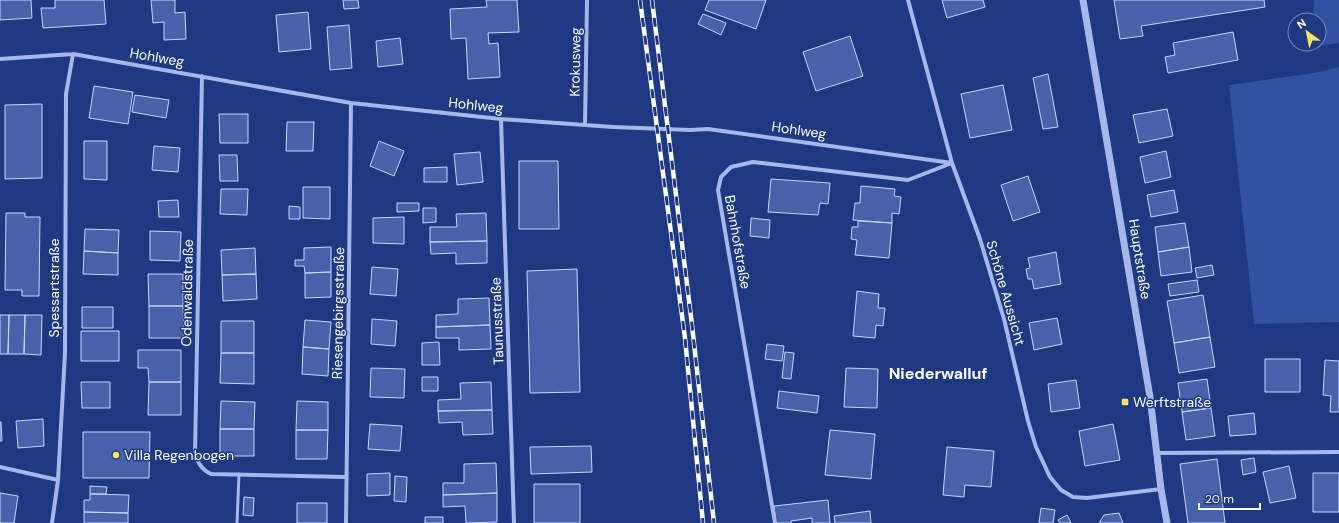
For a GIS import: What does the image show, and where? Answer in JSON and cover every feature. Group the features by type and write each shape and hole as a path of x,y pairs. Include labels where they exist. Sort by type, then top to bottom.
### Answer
{"street":[{"name":"Krokusweg","path":"585,125 587,0"},
{"name":"Schöne Aussicht","path":"908,0 952,163 980,239 999,304 1028,421 1036,447 1050,477 1061,490 1073,496 1086,498 1161,489"},
{"name":"Hauptstraße","path":"1083,0 1150,397 1158,453 1161,489 1167,523"},
{"name":"Hohlweg","path":"0,59 73,54 351,103 501,119 613,127 690,130 708,129 952,163"},
{"name":"Spessartstraße","path":"52,523 58,480 65,353 66,94 73,54"},
{"name":"Odenwaldstraße","path":"202,76 195,453 198,462 203,470 211,474 346,478"},
{"name":"Riesengebirgsstraße","path":"346,523 351,103"},
{"name":"Taunusstraße","path":"501,119 514,523"},
{"name":"Bahnhofstraße","path":"775,523 718,190 721,177 731,167 753,162 908,180 952,163"},
{"path":"1158,453 1339,452"},
{"path":"0,467 58,480"}],"lane":[{"path":"237,523 239,474"}],"shaded area":[{"path":"1314,0 1339,0 1339,43 1327,45 1327,12 1313,12"},
{"path":"1339,67 1339,322 1254,324 1229,85 1314,73"}],"building":[{"path":"0,0 31,0 32,18 0,20"},
{"path":"55,0 104,0 106,24 43,28 41,8 55,8"},
{"path":"151,0 175,0 175,13 185,12 186,39 164,40 164,22 153,23"},
{"path":"343,0 358,0 359,8 344,9"},
{"path":"486,0 517,0 519,32 488,33 489,44 498,43 500,77 468,79 466,38 451,39 450,9 487,7"},
{"path":"709,0 766,0 756,29 705,10"},
{"path":"942,0 983,0 985,7 947,18"},
{"path":"1114,0 1264,0 1265,7 1141,26 1143,36 1120,39"},
{"path":"308,12 311,49 279,52 276,15"},
{"path":"703,14 726,23 721,35 698,24"},
{"path":"349,25 352,68 330,70 327,27"},
{"path":"1233,32 1238,60 1168,73 1165,57 1175,55 1173,43"},
{"path":"850,36 863,76 816,91 803,52"},
{"path":"400,38 403,64 378,67 376,41"},
{"path":"1048,74 1058,127 1043,129 1033,78"},
{"path":"1003,85 1012,130 970,138 961,94"},
{"path":"94,86 133,92 128,124 89,118"},
{"path":"135,95 169,100 166,118 132,112"},
{"path":"42,104 42,178 5,179 5,105"},
{"path":"1167,109 1173,136 1139,143 1133,115"},
{"path":"219,114 248,114 248,143 220,143"},
{"path":"287,122 314,122 313,151 286,151"},
{"path":"84,141 107,141 107,180 84,179"},
{"path":"379,141 404,151 394,176 370,166"},
{"path":"154,146 180,148 178,172 152,170"},
{"path":"1166,151 1171,177 1145,183 1140,157"},
{"path":"480,152 483,182 457,185 454,154"},
{"path":"219,155 237,155 238,181 220,181"},
{"path":"519,161 558,161 559,229 519,229"},
{"path":"447,167 447,182 424,182 424,168"},
{"path":"1028,176 1040,212 1013,221 1001,185"},
{"path":"771,179 830,183 828,204 820,203 818,215 768,212"},
{"path":"861,186 895,189 894,196 901,197 899,214 892,213 892,223 853,220 855,203 860,203"},
{"path":"303,187 330,187 330,219 303,218"},
{"path":"221,189 248,189 247,215 220,214"},
{"path":"1174,190 1178,212 1151,217 1147,195"},
{"path":"178,200 179,217 159,217 158,201"},
{"path":"397,203 419,203 419,211 397,212"},
{"path":"289,206 300,207 300,219 289,219"},
{"path":"423,208 436,208 436,222 423,223"},
{"path":"6,213 25,213 25,217 40,217 39,296 22,296 22,290 5,290"},
{"path":"486,213 487,241 430,242 430,227 457,227 456,214"},
{"path":"404,217 404,244 373,243 373,218"},
{"path":"751,218 770,220 769,238 750,236"},
{"path":"858,221 892,223 889,258 855,255 857,240 851,239 852,227 858,227"},
{"path":"1185,223 1189,247 1158,252 1155,227"},
{"path":"85,229 119,230 118,253 84,251"},
{"path":"150,231 181,232 180,261 150,260"},
{"path":"487,241 487,263 456,264 456,253 431,254 430,242"},
{"path":"331,247 331,272 305,273 304,266 295,266 295,260 304,260 304,248"},
{"path":"1189,247 1192,272 1161,276 1158,252"},
{"path":"255,248 256,274 222,275 221,250"},
{"path":"84,251 118,253 118,275 83,274"},
{"path":"1056,252 1061,284 1034,289 1032,279 1028,279 1026,269 1030,268 1028,258"},
{"path":"1212,265 1214,275 1197,278 1195,268"},
{"path":"372,267 398,269 396,296 370,294"},
{"path":"577,269 580,392 530,393 527,271"},
{"path":"331,272 331,297 305,298 305,273"},
{"path":"148,274 183,274 183,306 149,306"},
{"path":"256,274 257,299 223,301 222,275"},
{"path":"1197,280 1199,292 1170,296 1168,284"},
{"path":"857,291 879,294 878,308 885,308 883,326 876,325 875,338 853,336"},
{"path":"1203,295 1210,337 1174,343 1167,301"},
{"path":"489,298 490,325 436,327 436,315 458,314 458,299"},
{"path":"149,306 183,306 184,338 149,338"},
{"path":"82,307 113,307 113,328 82,328"},
{"path":"0,315 9,315 8,354 0,354"},
{"path":"9,315 25,315 24,354 8,354"},
{"path":"25,315 42,315 41,355 24,354"},
{"path":"1057,318 1062,344 1034,350 1029,323"},
{"path":"372,319 397,321 395,346 371,344"},
{"path":"305,320 331,322 329,349 303,347"},
{"path":"221,321 254,321 254,353 221,353"},
{"path":"490,325 491,349 459,350 459,338 436,338 436,327"},
{"path":"81,331 119,331 119,361 81,361"},
{"path":"1210,337 1215,367 1179,373 1174,343"},
{"path":"439,342 440,365 422,365 422,343"},
{"path":"767,344 784,346 782,361 765,359"},
{"path":"303,347 329,349 328,376 302,374"},
{"path":"138,350 181,350 181,382 149,382 148,368 138,368"},
{"path":"785,352 794,353 791,379 782,378"},
{"path":"221,353 254,353 254,384 220,383"},
{"path":"1265,359 1300,359 1300,392 1265,392"},
{"path":"1325,360 1339,361 1339,412 1330,412 1331,396 1323,395"},
{"path":"371,368 405,369 404,398 370,397"},
{"path":"846,368 878,369 877,408 844,407"},
{"path":"422,377 438,377 438,391 422,391"},
{"path":"1207,379 1211,408 1182,412 1178,383"},
{"path":"1076,380 1080,408 1051,412 1048,384"},
{"path":"81,382 110,382 110,408 82,408"},
{"path":"149,382 181,382 181,415 148,415"},
{"path":"491,382 492,410 438,411 438,400 461,399 460,383"},
{"path":"779,391 819,396 817,413 777,408"},
{"path":"221,401 255,402 254,429 220,429"},
{"path":"297,401 328,402 328,430 296,430"},
{"path":"1211,408 1215,436 1186,440 1182,412"},
{"path":"492,410 493,434 463,435 462,422 439,423 438,411"},
{"path":"1254,413 1256,434 1230,436 1228,416"},
{"path":"43,419 44,446 18,448 16,421"},
{"path":"1,422 2,441 0,441"},
{"path":"370,424 402,426 400,451 368,449"},
{"path":"1113,424 1120,460 1085,466 1079,431"},
{"path":"220,429 254,429 254,456 220,456"},
{"path":"296,430 328,430 327,459 296,459"},
{"path":"830,430 875,434 871,479 825,475"},
{"name":"Villa Regenbogen","path":"83,432 150,432 149,478 83,478"},
{"path":"591,446 592,472 531,474 530,447"},
{"path":"947,447 994,451 991,487 965,485 964,497 943,495"},
{"path":"1254,458 1256,472 1243,475 1241,460"},
{"path":"1217,459 1225,523 1188,523 1180,464"},
{"path":"496,463 497,493 443,495 443,483 464,483 464,464"},
{"path":"1289,466 1296,498 1270,503 1263,472"},
{"path":"390,473 390,495 367,496 367,474"},
{"path":"1313,473 1339,473 1339,512 1313,512"},
{"path":"395,476 407,477 406,502 394,501"},
{"path":"534,484 580,484 580,523 534,523"},
{"path":"90,486 107,487 106,494 90,494"},
{"path":"0,493 18,496 14,523 0,523"},
{"path":"497,493 497,522 466,523 465,506 443,507 443,495"},
{"path":"90,494 129,495 128,513 84,512 84,500 90,500"},
{"path":"244,497 254,498 253,516 243,515"},
{"path":"828,500 830,523 812,523 812,518 791,521 791,523 776,523 774,506"},
{"path":"297,503 327,503 327,523 297,523"},
{"path":"1041,508 1055,510 1053,523 1039,523"},
{"path":"870,511 871,523 835,523 834,516"},
{"path":"84,512 128,513 128,523 84,523"},
{"path":"1119,513 1123,523 1099,523 1104,515"},
{"path":"1067,515 1071,523 1060,523 1058,520"},
{"path":"425,517 443,517 443,523 425,523"}],"railway":[{"path":"640,0 685,338 703,523"},
{"path":"652,0 692,325 714,523"}],"place":[{"name":"Werftstraße","path":"1125,402"},
{"name":"Villa Regenbogen","path":"116,455"}],"district":[{"name":"Niederwalluf","path":"938,373"}]}
